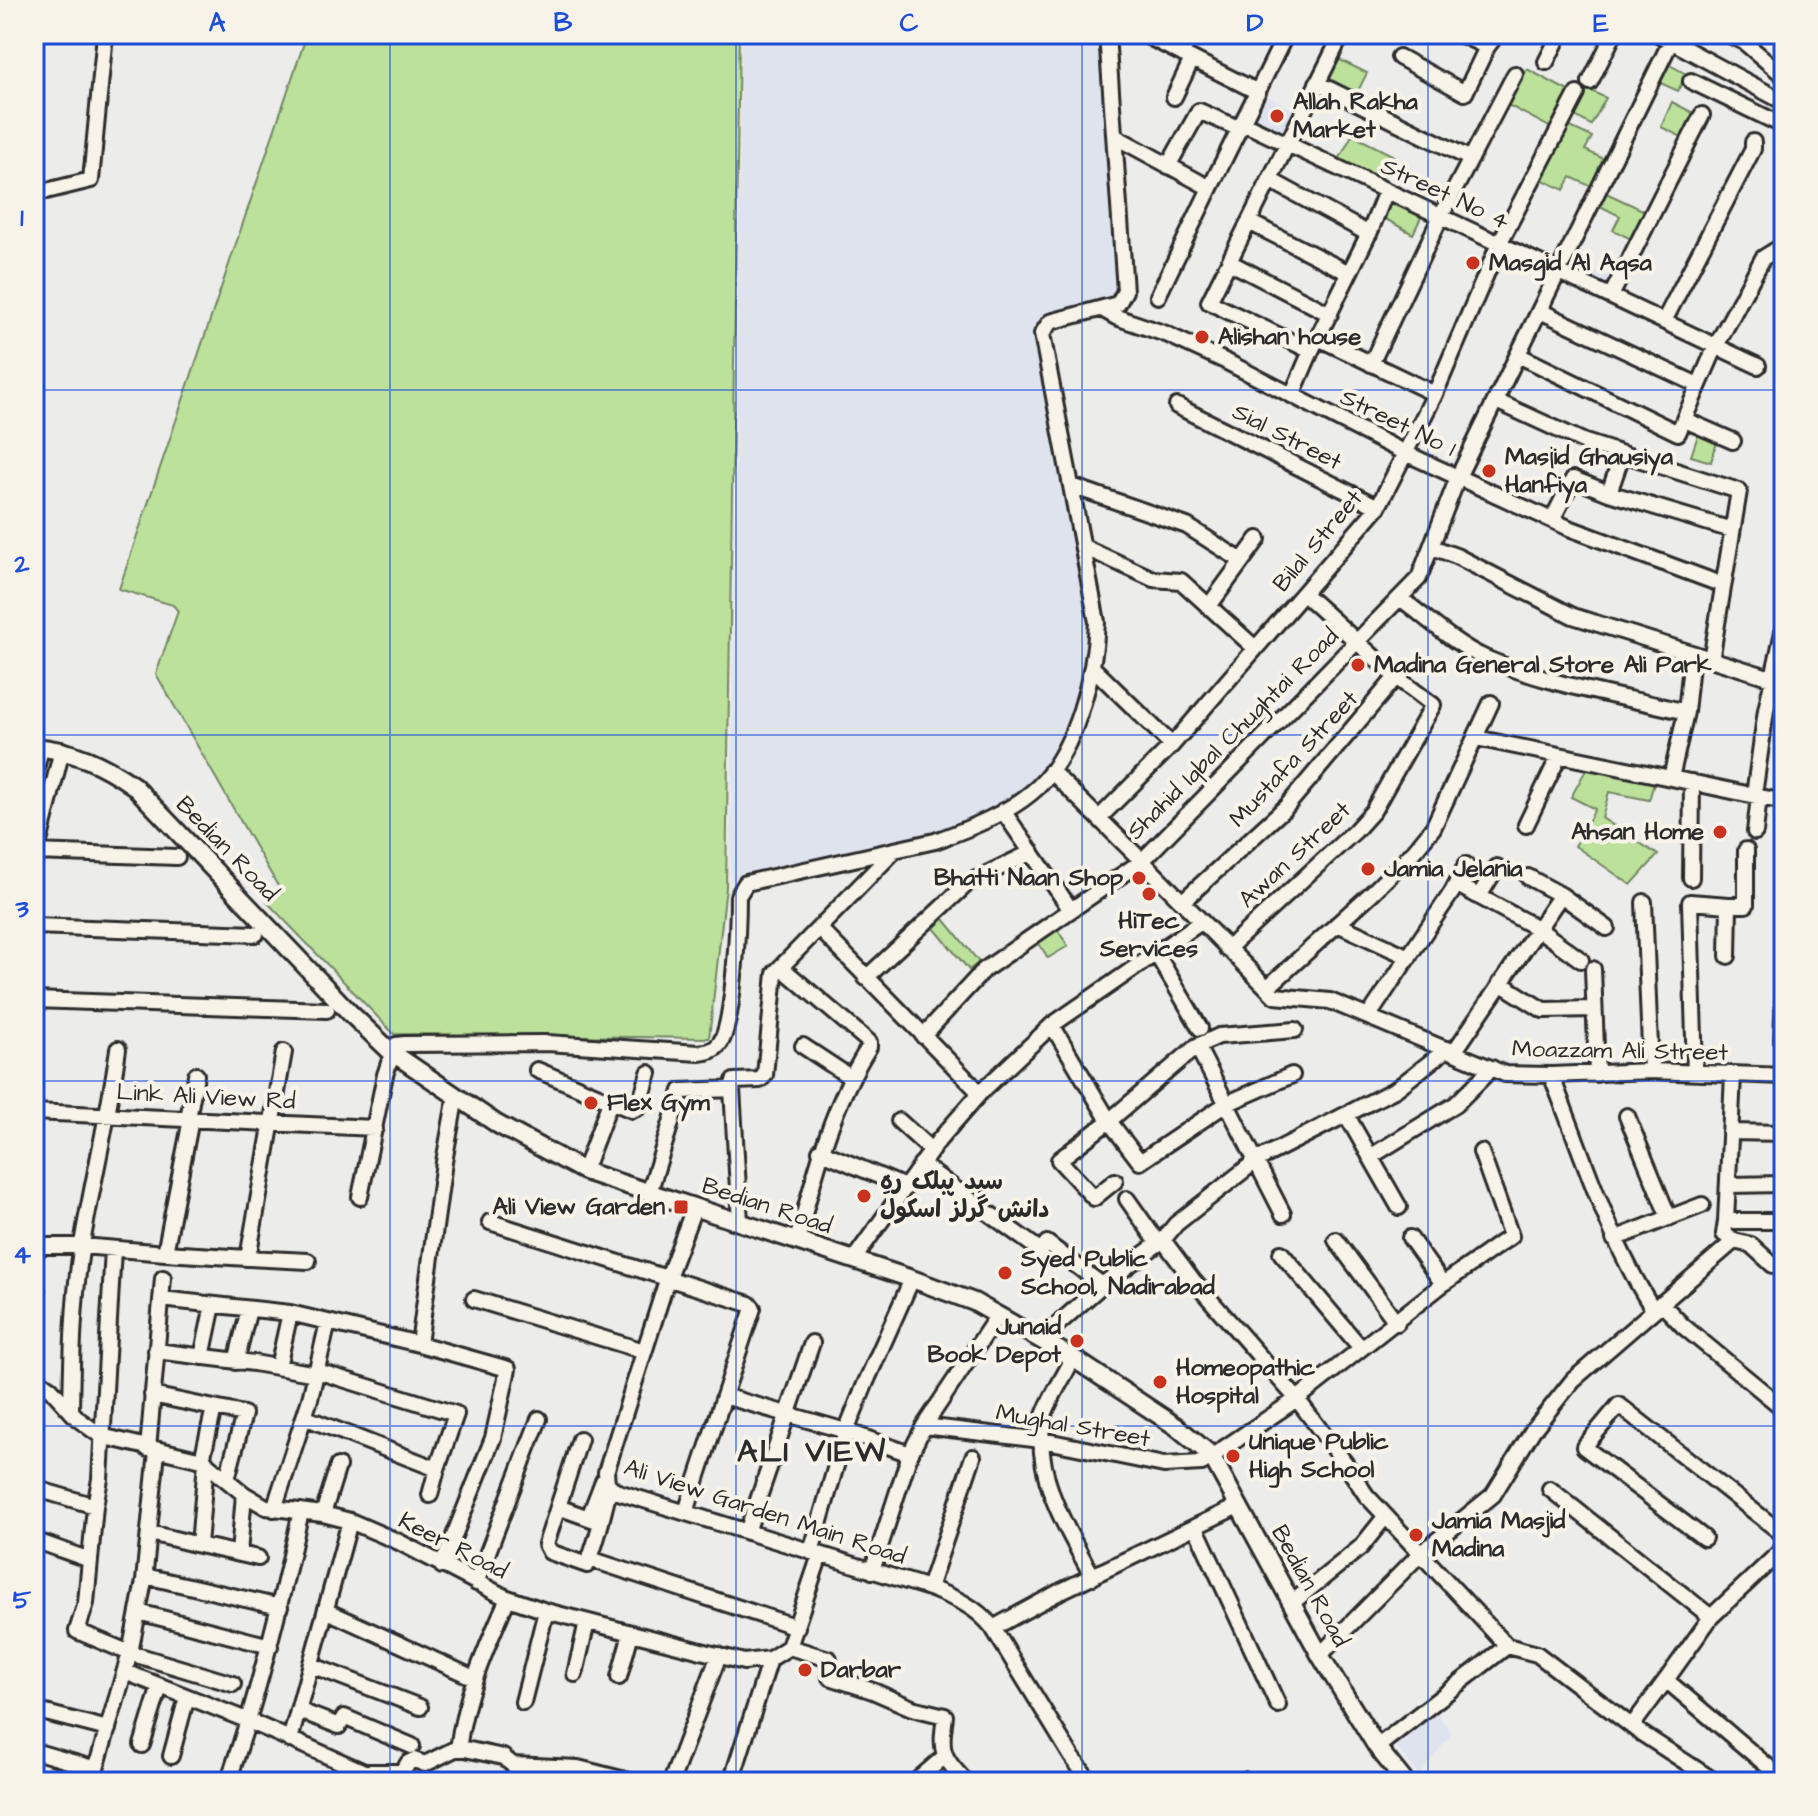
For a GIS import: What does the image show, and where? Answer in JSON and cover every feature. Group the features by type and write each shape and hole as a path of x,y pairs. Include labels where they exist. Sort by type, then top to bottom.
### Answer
{"main road":[{"name":"Bedian Road","path":"48,749 111,770 134,786 350,1013 393,1053 497,1124 584,1171 854,1259 974,1302 1073,1358 1177,1427 1211,1455 1320,1655 1377,1747 1405,1782"}],"street":[{"path":"34,194 91,180 105,34"},
{"path":"360,1197 387,1068 396,1045 547,1043 699,1053 713,1050 722,1041 729,1015 738,896 742,886 751,881 935,841 962,831 1003,811 1038,787 1051,771 1073,728 1093,668 1097,622 1042,334 1050,322 1118,304 1125,291 1107,34"},
{"path":"1143,34 1258,92"},
{"path":"1174,97 1187,56 1190,34"},
{"path":"1158,296 1286,34"},
{"path":"1342,34 1209,302 1371,364 1435,394"},
{"path":"1460,34 1487,47"},
{"path":"1399,57 1465,93 1487,47 1497,34"},
{"path":"1546,62 1560,34"},
{"path":"1590,82 1614,34"},
{"path":"1728,34 1744,38 1784,76"},
{"path":"1665,38 1784,102"},
{"name":"Shahid Iqbal Chughtai Road","path":"1051,771 1142,861 1419,578 1458,477 1540,311 1665,38"},
{"path":"1371,364 1441,216 1515,74"},
{"path":"1691,81 1782,121"},
{"path":"1317,83 1471,159"},
{"name":"Bilal Street","path":"1099,818 1172,745 1378,507 1435,394 1499,244 1577,94"},
{"name":"Street No 4","path":"1168,166 1199,111 1286,144 1758,366"},
{"path":"1611,296 1702,115"},
{"path":"1116,137 1210,188"},
{"path":"1664,321 1753,149 1753,142"},
{"path":"1270,180 1369,234"},
{"path":"1369,234 1386,191"},
{"path":"1292,395 1378,215"},
{"path":"1249,222 1349,273"},
{"path":"1518,355 1674,432 1680,431 1716,346 1763,258 1781,250"},
{"path":"1229,262 1330,314"},
{"name":"Street No 1","path":"1102,309 1166,334 1405,453 1552,520 1723,585"},
{"path":"1540,311 1698,385"},
{"path":"1496,401 1622,455 1739,491 1711,660"},
{"name":"Sial Street","path":"1177,406 1378,507"},
{"path":"1685,420 1733,441"},
{"path":"1609,493 1622,455"},
{"path":"1552,520 1573,479 1732,530"},
{"path":"1072,486 1198,530 1242,561"},
{"path":"1209,606 1258,539"},
{"path":"1084,547 1153,579 1181,581 1255,648"},
{"path":"1432,547 1456,556 1573,616 1778,680"},
{"path":"1304,594 1396,677"},
{"path":"1400,598 1452,638 1483,657 1532,675 1686,712"},
{"path":"1755,832 1757,796 1783,634"},
{"path":"1671,778 1686,712 1692,655"},
{"path":"1093,668 1172,745"},
{"name":"Awan Street","path":"1227,949 1373,811 1433,705 1396,677"},
{"name":"Mustafa Street","path":"1182,902 1286,807 1396,677"},
{"path":"1267,988 1415,850 1433,828 1491,703"},
{"path":"1476,738 1784,802"},
{"path":"34,777 48,749"},
{"path":"48,749 35,857 177,857"},
{"path":"1526,825 1559,756"},
{"path":"1691,878 1692,782"},
{"path":"1003,811 1071,910"},
{"path":"740,1222 732,1089 734,1081 760,1080 765,1075 775,973 896,849"},
{"path":"1695,1073 1689,906 1690,902 1746,905 1746,850"},
{"path":"866,978 968,883 1032,852"},
{"path":"923,1036 984,970 1142,861"},
{"name":"Moazzam Ali Street","path":"1142,861 1275,996 1330,1001 1505,1074 1651,1071 1784,1076"},
{"path":"1368,1017 1466,865"},
{"path":"1479,896 1497,867"},
{"path":"1528,877 1561,895 1607,928"},
{"path":"1456,884 1537,928 1587,965 1594,1009 1597,1074"},
{"path":"1041,1339 1102,1285 1161,1241 1176,1224 1257,1160 1396,1089 1450,1051 1561,895"},
{"path":"1644,902 1651,1071"},
{"path":"1728,956 1729,905"},
{"path":"854,1259 935,1145 980,1093 1052,1025 1201,922"},
{"path":"1337,924 1409,957"},
{"path":"34,926 256,934"},
{"path":"820,929 980,1093"},
{"path":"1156,953 1200,1028"},
{"path":"782,968 869,1042 850,1077 820,1151 797,1241"},
{"path":"1500,983 1543,1010 1594,1009"},
{"path":"1784,991 1784,1045"},
{"path":"34,1000 327,1010"},
{"path":"1052,1025 1109,1121 1140,1162 1226,1104 1292,1075"},
{"path":"1115,1181 1094,1198 1059,1160 1197,1046 1219,1036 1295,1030"},
{"path":"803,1046 850,1077"},
{"path":"1197,1046 1283,1214"},
{"path":"71,1411 73,1323 82,1246 109,1114 118,1049"},
{"path":"248,1258 284,1052"},
{"path":"1370,1157 1456,1104 1492,1068"},
{"path":"537,1070 610,1102 636,1109 649,1073"},
{"path":"165,1253 196,1075"},
{"path":"1551,1075 1628,1269 1657,1306 1784,1409"},
{"path":"1733,1075 1724,1234 1734,1241 1751,1245 1780,1268"},
{"path":"649,1193 681,1091 732,1089"},
{"path":"419,1344 444,1162 458,1099"},
{"path":"584,1171 610,1102"},
{"name":"Link Ali View Rd","path":"34,1112 375,1128"},
{"path":"1347,1116 1399,1207"},
{"path":"1627,1116 1669,1218"},
{"path":"899,1121 935,1145"},
{"path":"1730,1132 1784,1133"},
{"path":"820,1151 905,1187"},
{"name":"Mughal Street","path":"924,1426 1042,1440 1164,1465 1202,1463 1297,1399 1443,1284 1511,1236 1481,1152"},
{"path":"921,1164 1041,1251 1047,1243 1102,1285"},
{"path":"1728,1185 1784,1184"},
{"path":"1127,1199 1297,1399 1366,1495 1507,1646 1537,1654 1632,1726 1716,1782"},
{"path":"1614,1239 1702,1205"},
{"name":"Ali View Garden Main Road","path":"694,1208 644,1351 608,1482 615,1491 929,1588 956,1598 979,1612 993,1628 1090,1782"},
{"path":"1726,1221 1784,1221"},
{"path":"490,1222 668,1277 753,1308 686,1512"},
{"path":"1410,1238 1443,1284"},
{"path":"1336,1240 1397,1323"},
{"path":"1320,1655 1420,1554 1493,1495 1533,1430 1573,1380 1734,1241"},
{"path":"34,1246 82,1246 308,1261"},
{"path":"113,1249 100,1479 86,1603 77,1631 130,1653 233,1684"},
{"path":"1281,1253 1361,1348"},
{"path":"34,1751 96,1778 130,1653 145,1576 150,1533 152,1395 163,1278"},
{"path":"731,1782 770,1659 789,1647 797,1627 846,1431 912,1279"},
{"path":"34,1317 37,1291"},
{"path":"161,1299 290,1313 508,1369 493,1438 442,1566"},
{"path":"474,1299 644,1351"},
{"path":"202,1357 213,1305"},
{"path":"236,1362 249,1309"},
{"path":"278,1367 290,1313"},
{"path":"872,1571 910,1454 924,1426 998,1315"},
{"path":"274,1509 304,1417 328,1322"},
{"path":"747,1532 812,1343"},
{"path":"156,1351 316,1372 456,1414 430,1495"},
{"path":"1073,1358 1043,1416 1042,1440 1051,1493 1093,1577"},
{"name":"Keer Road","path":"34,1377 101,1436 204,1461 260,1504 350,1521 399,1542 508,1598 546,1611 744,1662 770,1659"},
{"path":"152,1395 244,1414 227,1479"},
{"path":"724,1396 846,1431 910,1454"},
{"path":"1704,1538 1584,1447 1619,1405 1784,1535"},
{"path":"199,1545 204,1461 214,1408"},
{"path":"304,1417 437,1469"},
{"path":"476,1583 539,1419"},
{"path":"580,1439 546,1544 550,1552 587,1565 595,1520 608,1482"},
{"path":"929,1588 973,1457"},
{"path":"323,1514 338,1466"},
{"path":"34,1488 95,1506"},
{"path":"1550,1489 1711,1617"},
{"path":"239,1554 244,1494"},
{"path":"993,1628 1238,1506"},
{"path":"558,1507 595,1520"},
{"path":"228,1782 270,1646 301,1511"},
{"path":"1293,1602 1361,1547 1385,1517"},
{"path":"290,1740 350,1521"},
{"path":"1196,1528 1278,1705"},
{"path":"150,1533 258,1558"},
{"path":"34,1540 90,1560"},
{"path":"1632,1726 1711,1617 1784,1548"},
{"path":"590,1559 797,1627"},
{"path":"145,1576 280,1607"},
{"path":"458,1749 474,1678 508,1598"},
{"path":"327,1611 474,1678"},
{"path":"523,1702 546,1611"},
{"path":"138,1612 270,1646"},
{"path":"575,1674 587,1622"},
{"path":"619,1677 631,1633"},
{"path":"1377,1747 1507,1646"},
{"path":"789,1647 829,1659 830,1677 864,1687 912,1708 945,1716 941,1740 944,1757 966,1782"},
{"path":"671,1782 719,1655"},
{"path":"311,1665 420,1707"},
{"path":"125,1672 249,1721 363,1777 403,1772 414,1760 425,1764 458,1749 503,1757 513,1765 633,1782"},
{"path":"1666,1680 1784,1780"},
{"path":"142,1745 160,1686"},
{"path":"171,1756 187,1697"},
{"path":"34,1710 108,1729"},
{"path":"298,1710 339,1726 344,1717 412,1746"},
{"path":"915,1782 944,1757"}],"shaded area":[{"path":"741,34 1101,34 1119,291 1114,304 1045,320 1092,613 1092,648 1071,718 1049,769 1012,801 956,830 730,881"},
{"name":"Allah Rakha Market","path":"1264,95 1299,112 1290,136 1253,119"},
{"path":"1571,256 1613,279 1607,291 1565,269"},
{"path":"1433,1708 1452,1733 1419,1775 1391,1740"}],"green space":[{"path":"307,34 739,34 726,887 709,1038 394,1034 267,902 282,893 156,674 178,611 173,605 119,589"},
{"path":"1336,58 1367,73 1355,97 1324,82"},
{"path":"1668,64 1686,74 1678,91 1658,82"},
{"path":"1527,69 1572,93 1553,129 1508,105"},
{"path":"1585,88 1606,98 1591,125 1572,114"},
{"path":"1672,102 1699,116 1688,140 1661,127"},
{"path":"1568,126 1592,137 1585,150 1606,160 1592,187 1571,177 1564,190 1541,179"},
{"path":"1352,135 1394,156 1381,181 1339,160"},
{"path":"1386,191 1425,209 1413,234 1378,215"},
{"path":"1604,192 1649,213 1635,241 1613,230 1620,216 1598,205"},
{"path":"1699,432 1718,439 1711,462 1691,456"},
{"path":"1587,768 1655,780 1649,800 1609,792 1602,818 1658,855 1631,885 1575,846 1595,809 1571,797"},
{"path":"944,919 979,962 969,970 934,928"},
{"path":"1057,929 1068,946 1048,958 1038,942"}],"waterway":[{"path":"34,824 50,764"}],"place":[{"name":"Allah Rakha Market","path":"1277,116"},
{"name":"Masgid Al Aqsa","path":"1473,263"},
{"name":"Alishan house","path":"1202,337"},
{"name":"Masjid Ghausiya Hanfiya","path":"1489,471"},
{"name":"Madina General Store Ali Park","path":"1358,665"},
{"name":"Ahsan Home","path":"1720,832"},
{"name":"Jamia Jelania","path":"1368,869"},
{"name":"Bhatti Naan Shop","path":"1139,878"},
{"name":"HiTec Services","path":"1149,894"},
{"name":"Flex Gym","path":"591,1103"},
{"name":"سید پبلک رہِ دانش گرلز اسکول","path":"864,1196"},
{"name":"Ali View Garden","path":"681,1207"},
{"name":"Syed Public School, Nadirabad","path":"1005,1273"},
{"name":"Junaid Book Depot","path":"1077,1341"},
{"name":"Homeopathic Hospital","path":"1160,1382"},
{"name":"Unique Public High School","path":"1233,1456"},
{"name":"Jamia Masjid Madina","path":"1416,1535"},
{"name":"Darbar","path":"805,1670"}],"district":[{"name":"ALI VIEW","path":"812,1451"}]}
